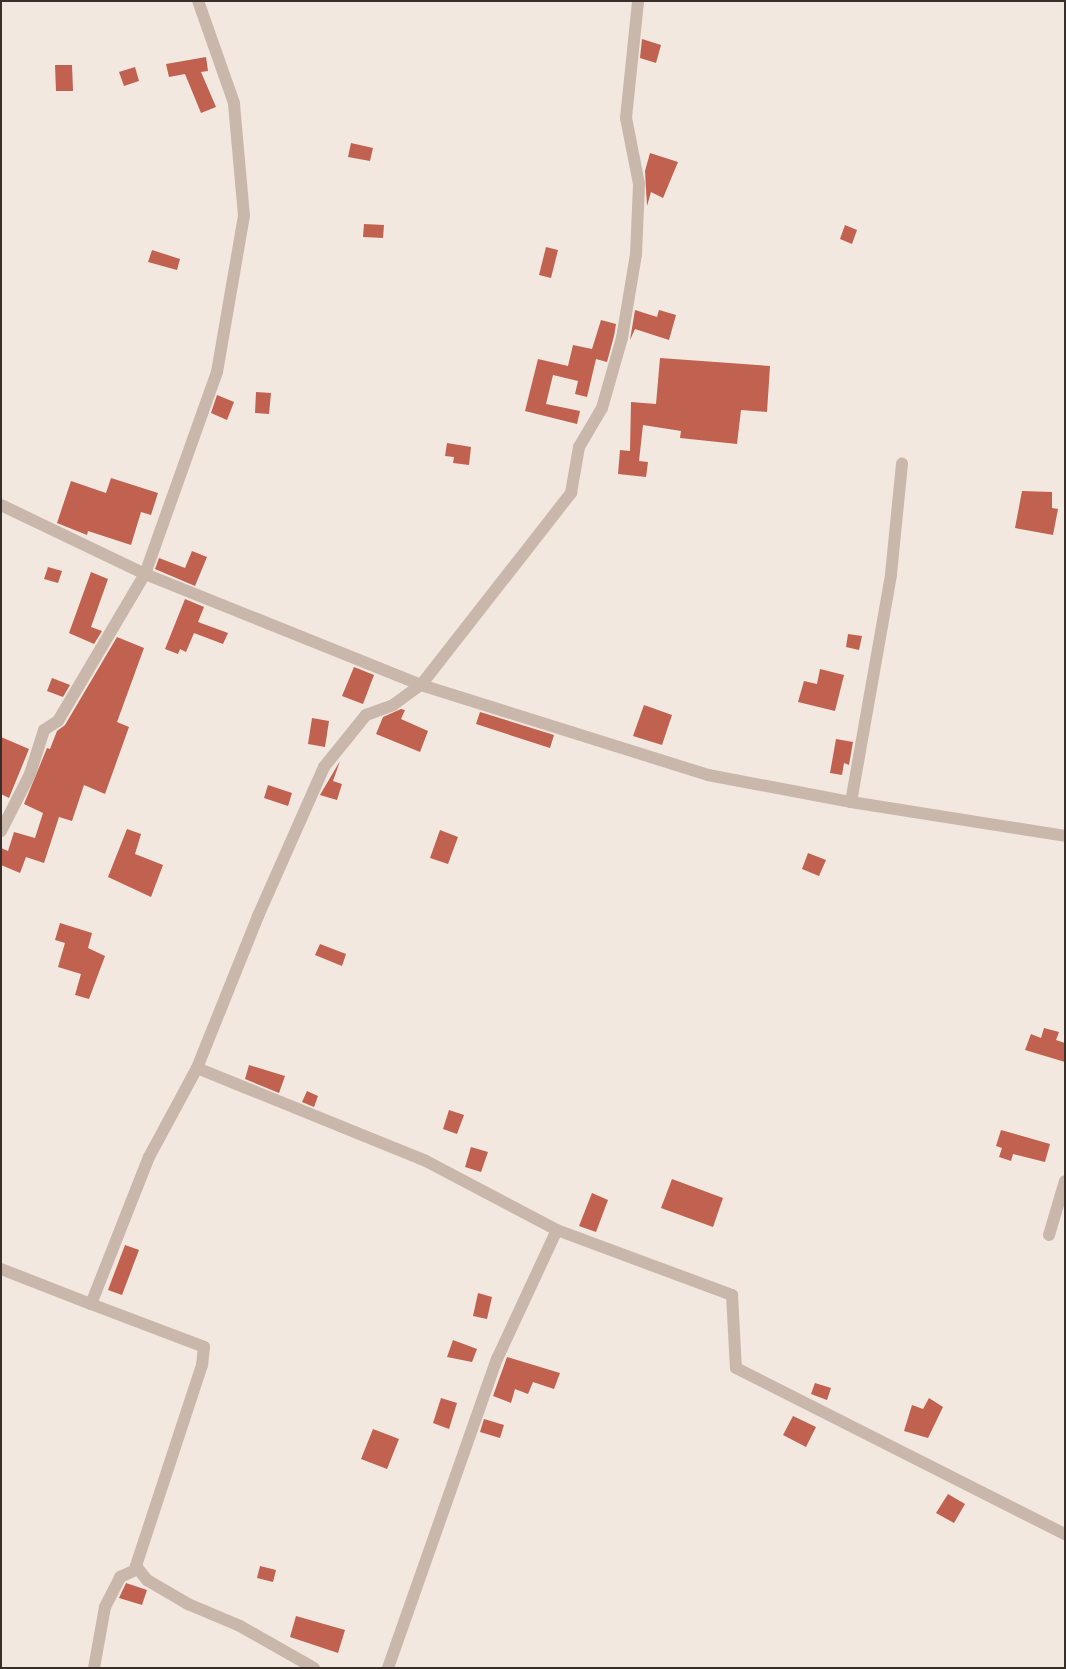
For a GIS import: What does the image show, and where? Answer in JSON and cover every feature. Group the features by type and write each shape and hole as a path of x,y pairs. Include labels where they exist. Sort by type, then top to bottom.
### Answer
{"street":[{"path":"1,832 30,774 44,730 58,721 145,574 217,372 244,216 234,103 198,1"},
{"path":"91,1304 149,1157 197,1068 258,916 324,766 366,715 393,705 421,685 571,493 579,447 602,408 622,338 636,254 639,184 626,118 638,1"},
{"path":"850,802 891,574 902,464"},
{"path":"1,505 145,574 421,685 708,775 850,802 1065,836"},
{"path":"197,1068 426,1161 558,1230 732,1295 736,1368 1065,1534"},
{"path":"1048,1235 1065,1181"},
{"path":"388,1668 497,1359 558,1230"},
{"path":"1,1269 204,1347 202,1366 136,1570 120,1577 105,1607 94,1668"},
{"path":"136,1566 147,1580 188,1604 240,1626 314,1668"}],"building":[{"path":"642,39 661,45 656,63 640,58"},
{"path":"206,57 208,71 201,72 216,107 201,113 185,74 169,77 166,64"},
{"path":"55,65 72,65 73,91 56,91"},
{"path":"135,67 139,81 124,86 119,72"},
{"path":"351,143 373,148 370,161 348,157"},
{"path":"650,153 678,162 663,198 651,192 647,206 645,171"},
{"path":"364,224 384,225 383,238 363,237"},
{"path":"845,225 857,230 852,244 840,239"},
{"path":"546,247 558,250 551,278 539,275"},
{"path":"152,250 180,259 177,270 148,262"},
{"path":"635,310 657,317 659,310 676,315 669,340 635,329 630,340"},
{"path":"601,320 616,324 614,336 607,362 596,359 587,397 575,394 578,381 553,375 546,404 580,411 577,424 525,411 538,359 568,366 573,345 592,349"},
{"path":"660,358 770,366 767,412 741,410 737,444 680,438 681,431 643,425 639,461 648,462 646,477 618,474 620,450 630,451 631,402 656,404"},
{"path":"256,392 271,393 269,414 255,413"},
{"path":"217,395 234,402 227,420 211,413"},
{"path":"447,443 471,447 469,465 453,463 454,457 445,456"},
{"path":"111,478 158,493 151,515 141,512 131,545 88,531 87,535 57,523 71,481 106,493"},
{"path":"1022,491 1052,492 1052,508 1058,509 1053,535 1015,528"},
{"path":"192,551 207,557 195,586 155,569 159,558 185,568"},
{"path":"48,567 62,571 58,583 44,579"},
{"path":"91,572 108,579 91,627 102,631 94,644 69,633"},
{"path":"185,599 204,607 198,622 228,633 223,644 194,633 186,652 180,649 178,654 165,649"},
{"path":"848,634 862,636 859,650 846,647"},
{"path":"117,637 144,648 117,722 129,727 105,794 84,785 72,821 59,817 44,863 26,857 20,873 1,865 1,848 8,851 14,832 35,838 43,813 24,804 47,748 50,749 57,731 65,725"},
{"path":"354,667 374,675 363,704 342,696"},
{"path":"820,669 844,675 835,711 798,702 804,681 817,684"},
{"path":"52,678 70,685 63,697 47,691"},
{"path":"644,705 672,715 662,745 633,736"},
{"path":"401,709 405,710 401,719 428,731 420,752 376,734 383,717"},
{"path":"480,712 554,735 550,748 476,724"},
{"path":"312,718 329,721 325,747 308,744"},
{"path":"1,737 29,749 9,798 1,794"},
{"path":"836,739 853,742 849,765 844,763 842,775 830,773"},
{"path":"340,761 333,781 342,784 337,800 320,795"},
{"path":"268,785 292,793 288,806 264,798"},
{"path":"127,829 141,834 135,854 163,865 151,897 108,877"},
{"path":"440,830 458,837 448,864 430,858"},
{"path":"808,853 826,860 819,876 802,869"},
{"path":"60,923 92,933 88,948 105,956 89,999 75,995 81,974 58,967 65,943 55,940"},
{"path":"320,944 346,954 342,966 315,955"},
{"path":"1044,1028 1059,1032 1056,1040 1065,1043 1065,1062 1025,1050 1031,1034 1041,1038"},
{"path":"249,1065 285,1076 279,1093 245,1079"},
{"path":"307,1091 318,1096 314,1107 302,1102"},
{"path":"449,1110 464,1115 457,1134 443,1129"},
{"path":"1001,1130 1050,1144 1045,1162 1013,1154 1011,1161 999,1157 1002,1148 996,1146"},
{"path":"471,1147 488,1152 481,1172 465,1167"},
{"path":"672,1179 723,1198 713,1227 661,1208"},
{"path":"592,1193 608,1200 596,1232 579,1226"},
{"path":"125,1245 139,1250 122,1295 108,1290"},
{"path":"478,1293 492,1297 487,1319 473,1316"},
{"path":"453,1340 477,1349 472,1362 447,1357"},
{"path":"507,1357 560,1373 554,1389 533,1382 528,1394 515,1389 511,1403 493,1396"},
{"path":"815,1383 831,1388 827,1400 811,1394"},
{"path":"441,1398 457,1403 449,1429 433,1423"},
{"path":"929,1398 943,1407 928,1438 904,1431 912,1405 923,1409"},
{"path":"793,1416 816,1427 806,1447 783,1435"},
{"path":"484,1419 504,1425 500,1438 480,1432"},
{"path":"373,1429 399,1439 387,1469 361,1459"},
{"path":"948,1494 965,1504 954,1523 936,1513"},
{"path":"260,1566 276,1570 273,1582 257,1578"},
{"path":"126,1583 147,1590 142,1605 119,1598"},
{"path":"296,1616 345,1630 338,1653 290,1637"}]}
